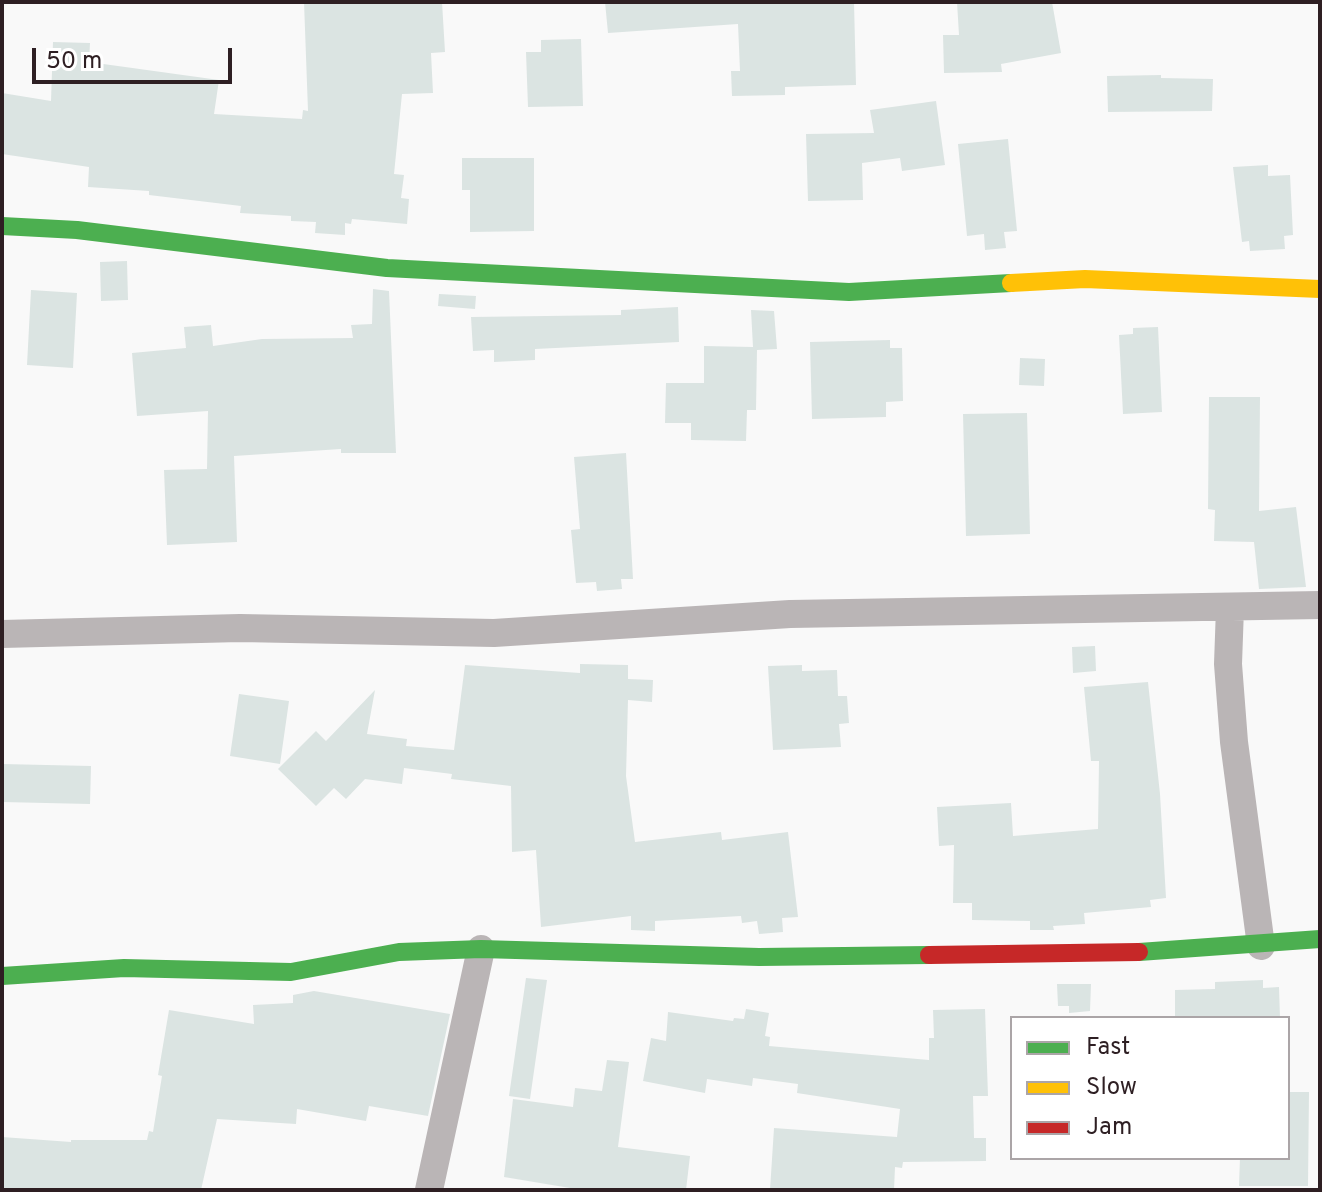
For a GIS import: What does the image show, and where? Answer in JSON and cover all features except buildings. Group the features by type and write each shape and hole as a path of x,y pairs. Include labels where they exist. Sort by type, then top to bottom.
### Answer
{"street":[{"path":"2,226 77,230 387,268 849,292 1085,279 1320,289"},
{"path":"2,634 240,628 494,633 790,614 1320,605"},
{"path":"1230,608 1228,664 1234,742 1261,946"},
{"path":"2,976 124,968 291,972 399,952 481,949 759,957 1185,951 1320,939"},
{"path":"429,1190 481,949"}],"traffic: fast":[{"path":"2,226 77,230 387,268 849,292 1011,283"},
{"path":"1139,952 1320,939"},
{"path":"2,976 124,968 291,972 399,952 481,949 759,957 929,955"}],"traffic: slow":[{"path":"1011,283 1085,279 1320,289"}],"traffic: jam":[{"path":"929,955 1139,952"}]}
